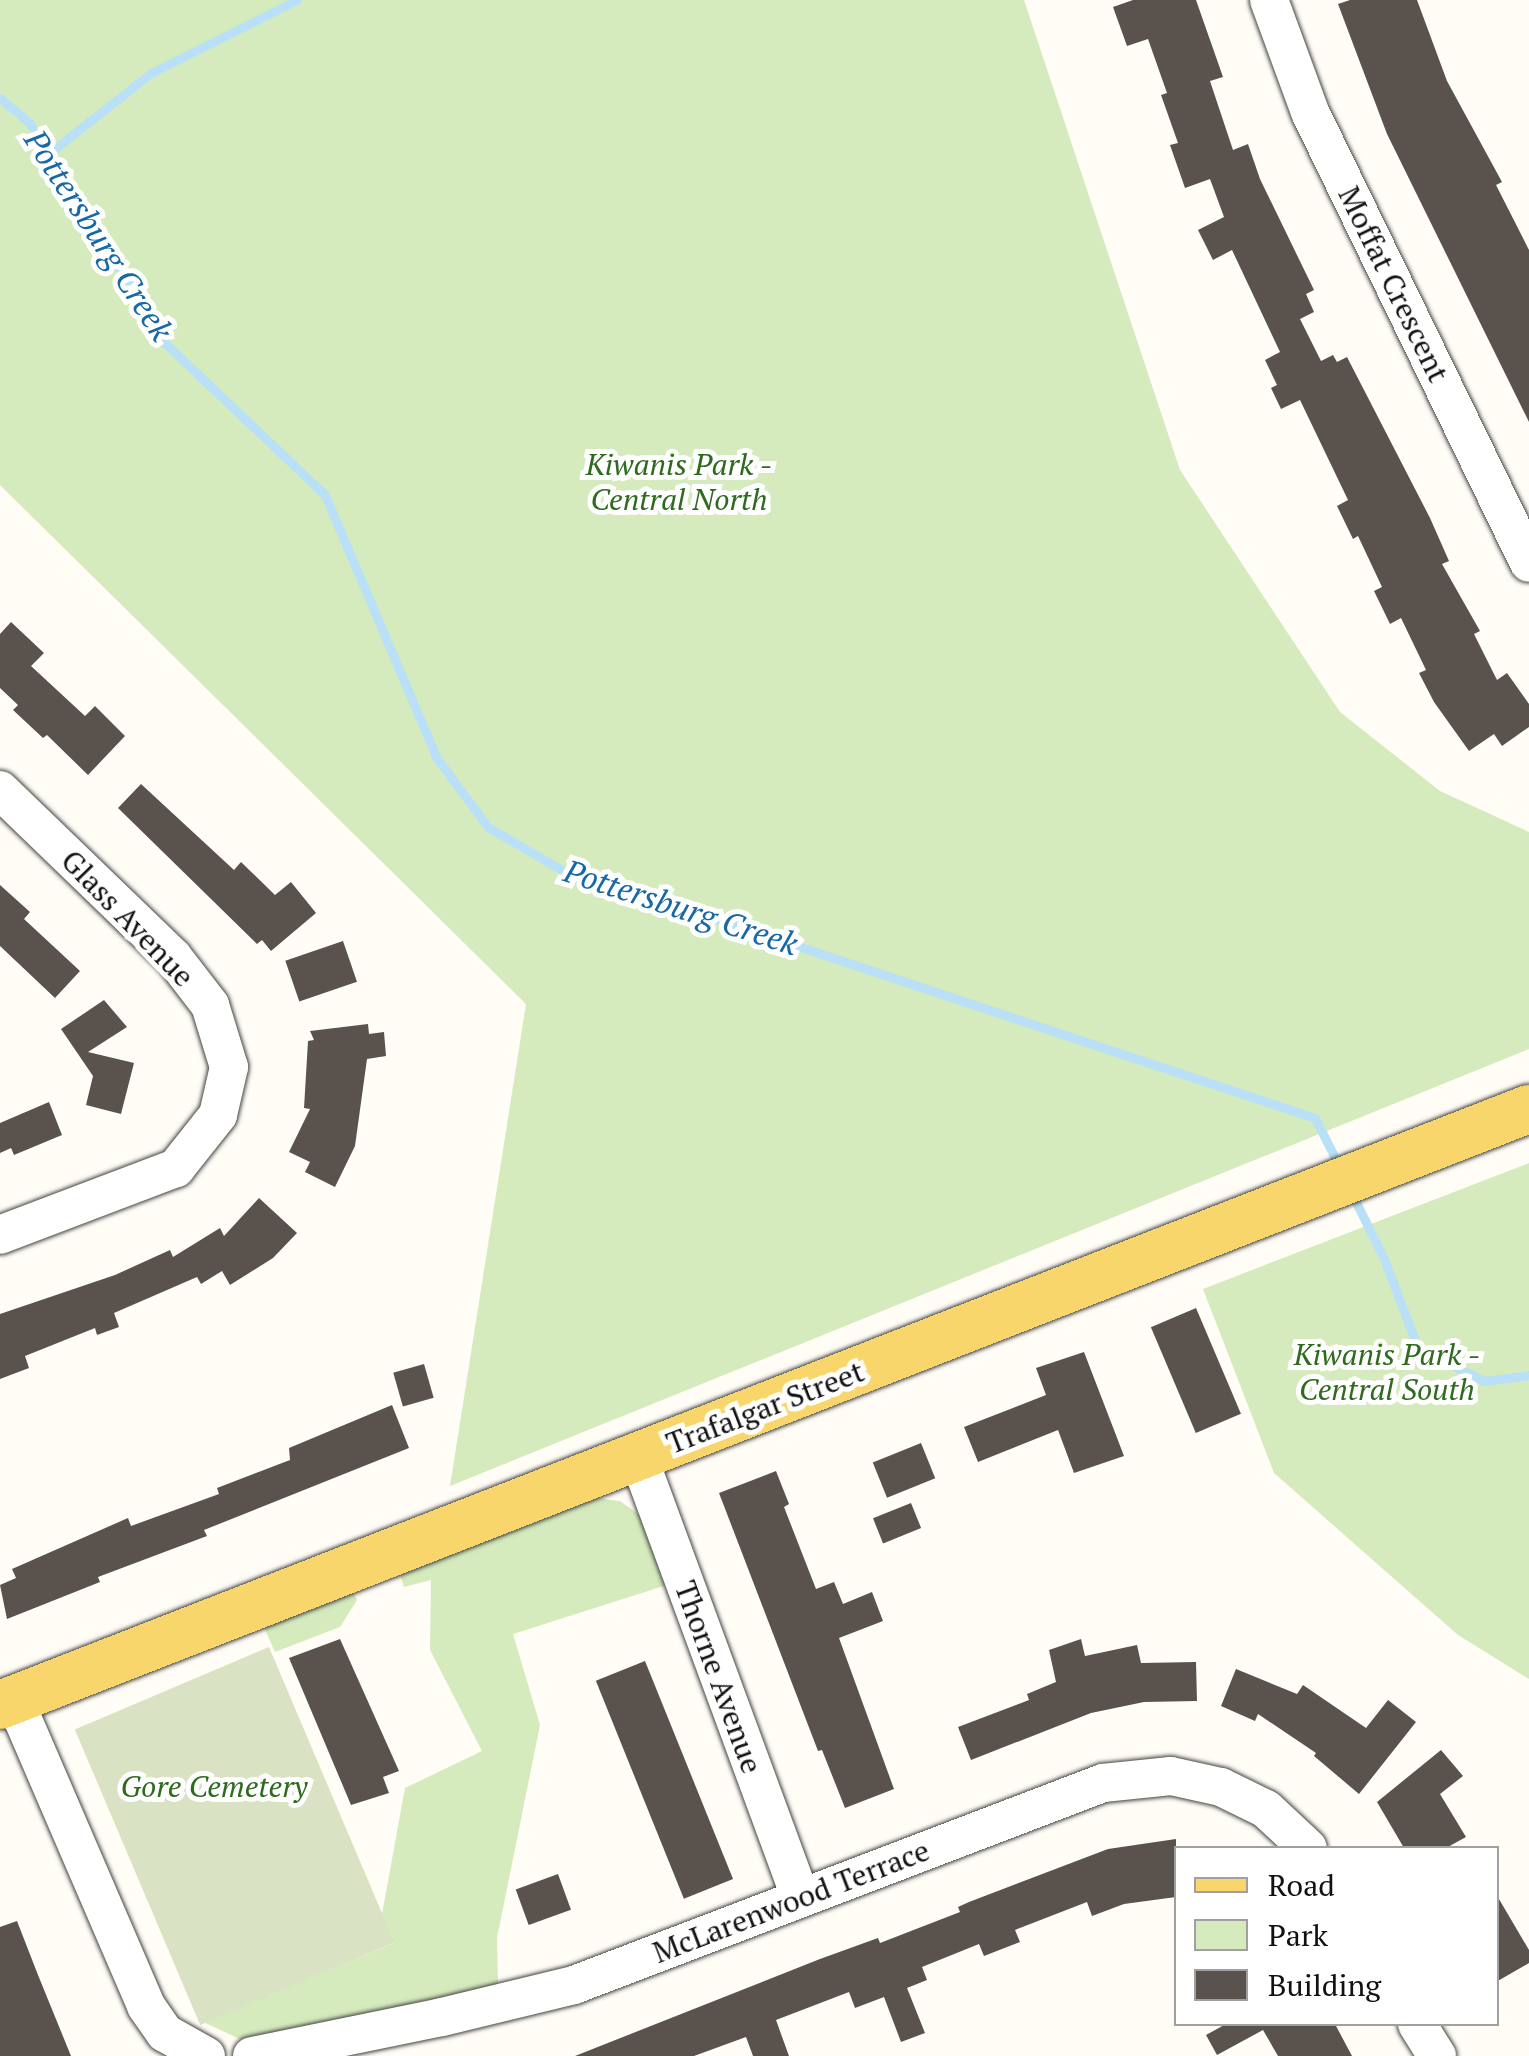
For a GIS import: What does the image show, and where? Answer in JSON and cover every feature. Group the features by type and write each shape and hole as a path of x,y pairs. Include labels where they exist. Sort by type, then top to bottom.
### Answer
{"main road":[{"name":"Trafalgar Street","path":"7,1702 1529,1109"}],"street":[{"name":"Moffat Crescent","path":"1269,0 1310,112 1529,563"},
{"name":"Glass Avenue","path":"0,790 173,956 210,1004 229,1067 218,1114 176,1168 0,1236"},
{"name":"Thorne Avenue","path":"638,1456 800,1896"},
{"path":"7,1702 146,2006 165,2033 206,2056"},
{"name":"McLarenwood Terrace","path":"252,2056 442,2018 574,1984 1104,1783 1171,1776 1220,1786 1266,1809 1306,1846"},
{"path":"1418,2026 1438,2056"}],"green space":[{"name":"Kiwanis Park - Central North","path":"0,0 1024,0 1180,470 1340,712 1440,791 1529,832 1529,1049 450,1486 526,1004 0,485"},
{"name":"Kiwanis Park - Central South","path":"1529,1163 1529,1679 1458,1635 1274,1473 1203,1289"},
{"path":"596,1498 620,1501 641,1516 667,1585 513,1634 540,1725 497,1938 498,1984 242,2040 203,2022 394,1943 382,1914 405,1788 482,1751 430,1650 431,1580 404,1587 400,1575"},
{"path":"352,1590 357,1600 340,1627 275,1652 263,1625"},
{"name":"Gore Cemetery","path":"269,1647 394,1942 200,2025 75,1729"}],"building":[{"path":"1133,0 1196,0 1223,77 1210,81 1233,150 1248,144 1260,179 1314,290 1306,294 1314,312 1300,319 1321,361 1333,355 1337,362 1347,357 1430,518 1449,561 1442,564 1480,631 1474,634 1497,680 1507,673 1529,704 1529,727 1502,746 1494,734 1469,751 1434,702 1419,673 1426,670 1401,618 1390,624 1374,591 1382,587 1358,536 1353,539 1337,506 1348,500 1300,400 1281,409 1271,388 1277,385 1265,360 1280,352 1232,250 1213,260 1198,230 1224,217 1210,179 1185,188 1170,145 1178,143 1161,95 1167,93 1148,39 1127,46 1113,7"},
{"path":"1350,0 1417,0 1447,81 1502,182 1496,185 1529,250 1529,422 1387,134 1338,4"},
{"path":"11,622 44,653 31,666 85,716 95,706 125,736 88,775 47,735 43,738 13,710 18,705 0,688 0,634"},
{"path":"141,784 234,870 241,862 275,895 291,882 316,913 271,951 262,940 257,944 118,808"},
{"path":"0,885 30,912 24,919 80,971 55,998 0,946"},
{"path":"343,941 357,982 299,1002 285,961"},
{"path":"104,1000 127,1027 88,1052 134,1063 121,1114 86,1105 93,1076 61,1029"},
{"path":"368,1024 369,1034 384,1032 386,1056 367,1059 355,1146 335,1187 305,1172 310,1162 289,1152 310,1109 304,1108 308,1041 314,1040 310,1031"},
{"path":"49,1102 62,1135 14,1155 11,1148 0,1153 0,1123"},
{"path":"259,1198 297,1233 273,1258 230,1285 222,1271 201,1284 197,1277 114,1313 119,1327 97,1335 95,1328 25,1356 29,1368 0,1379 0,1314 115,1275 170,1250 173,1257 220,1228 224,1236"},
{"path":"1196,1308 1241,1414 1196,1433 1151,1327"},
{"path":"1084,1352 1124,1456 1074,1473 1058,1430 978,1462 964,1427 1046,1395 1036,1368"},
{"path":"424,1364 434,1398 403,1406 393,1373"},
{"path":"392,1405 409,1448 204,1530 207,1536 98,1577 100,1582 7,1619 0,1585 16,1578 12,1569 128,1518 131,1526 219,1494 217,1488 290,1460 289,1448"},
{"path":"921,1443 935,1478 887,1498 873,1462"},
{"path":"776,1471 789,1504 784,1507 816,1589 834,1582 843,1604 872,1592 883,1621 839,1638 894,1789 845,1808 822,1750 818,1751 719,1493"},
{"path":"911,1503 921,1528 883,1543 873,1518"},
{"path":"340,1639 399,1771 383,1777 389,1793 351,1805 289,1658"},
{"path":"1081,1639 1085,1656 1137,1645 1141,1663 1196,1662 1197,1701 1144,1702 1091,1713 971,1760 958,1727 1029,1700 1027,1694 1056,1682 1049,1650"},
{"path":"645,1661 733,1879 684,1899 596,1681"},
{"path":"1236,1669 1297,1694 1303,1685 1366,1728 1388,1700 1416,1722 1359,1794 1314,1756 1316,1753 1258,1714 1255,1721 1221,1706"},
{"path":"1441,1750 1463,1776 1440,1794 1466,1837 1450,1846 1403,1846 1377,1802"},
{"path":"1176,1839 1174,1897 1124,1904 1092,1916 1087,1902 1015,1930 1020,1942 984,1956 979,1944 922,1967 927,1980 907,1988 925,2033 901,2042 884,1997 855,2008 849,1992 776,2020 789,2056 753,2056 746,2037 694,2056 575,2056 820,1959 878,1938 880,1943 960,1912 958,1907 969,1902 1108,1849"},
{"path":"558,1874 571,1910 529,1925 516,1889"},
{"path":"1499,1899 1529,1950 1529,1963 1499,1980"},
{"path":"17,1921 71,2056 0,2056 0,1927"},
{"path":"1222,2026 1336,2026 1352,2056 1278,2056 1263,2030 1217,2055 1206,2035"}],"waterway":[{"path":"48,154 151,73 297,0"},
{"name":"Pottersburg Creek","path":"0,98 29,122 166,344 325,495 436,757 488,827 577,879 662,901 1315,1118 1339,1166"},
{"name":"Pottersburg Creek","path":"1352,1194 1384,1259 1418,1348 1484,1381 1529,1375"}]}
